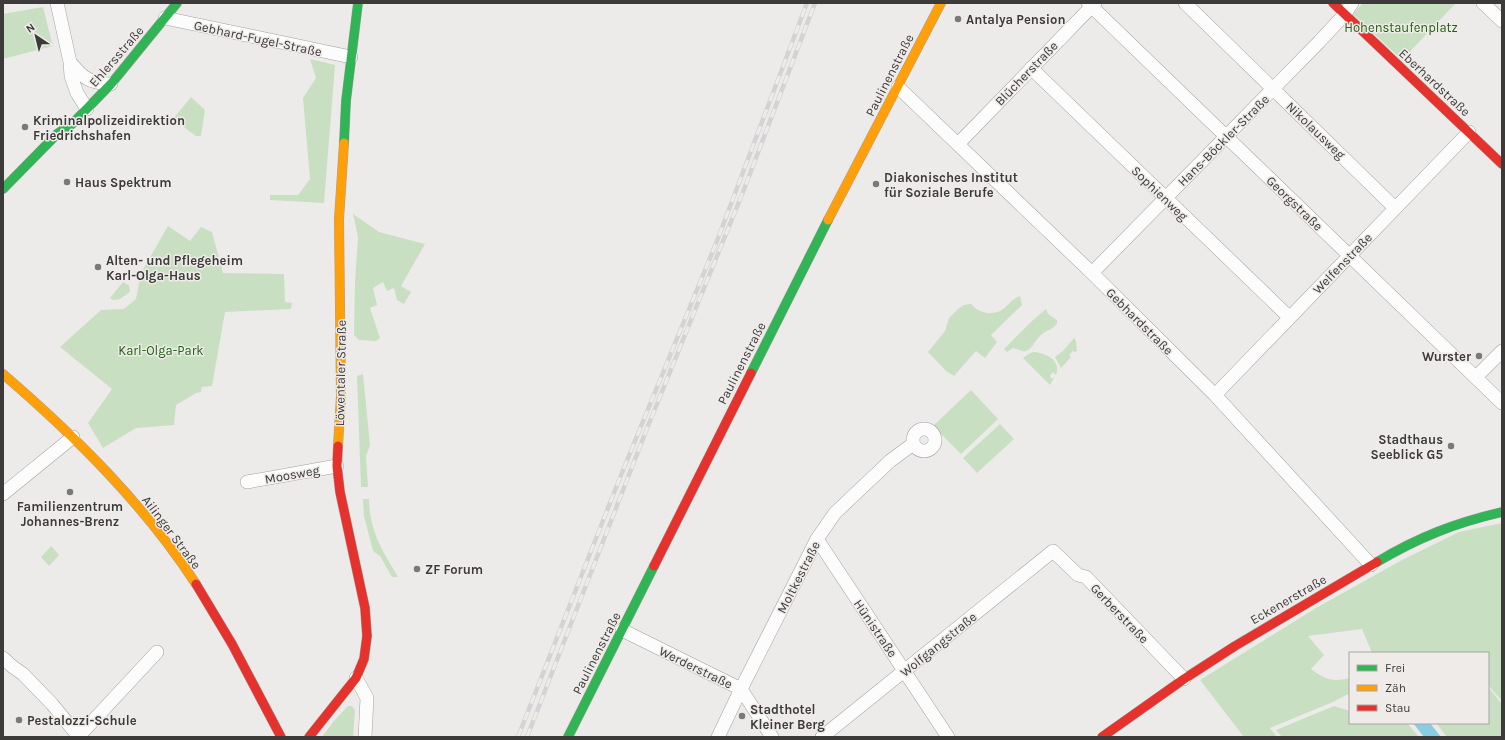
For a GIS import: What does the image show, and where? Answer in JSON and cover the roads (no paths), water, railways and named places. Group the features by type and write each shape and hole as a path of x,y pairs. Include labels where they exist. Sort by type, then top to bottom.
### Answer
{"main road":[{"name":"Ehlersstraße","path":"3,189 57,134 72,124 111,84 177,3"},
{"name":"Löwentaler Straße","path":"309,737 356,678 364,659 367,636 365,608 340,492 337,466 341,396 339,219 343,142 358,3"},
{"name":"Paulinenstraße","path":"568,737 851,175 941,3"},
{"name":"Eberhardstraße","path":"1333,3 1502,164"},
{"name":"Ehlersstraße","path":"65,140 72,124"},
{"name":"Ailinger Straße","path":"3,374 55,419 141,510 172,551 225,632 281,737"},
{"name":"Eckenerstraße","path":"1102,737 1184,679 1235,646 1371,565 1425,535 1462,522 1502,512"}],"street":[{"path":"57,3 70,62 71,76 77,93 87,109"},
{"name":"Nikolausweg","path":"1185,3 1395,208"},
{"name":"Hans-Böckler-Straße","path":"1092,273 1274,89 1345,14 1352,3"},
{"path":"1483,3 1502,21"},
{"name":"Blücherstraße","path":"958,144 1091,4"},
{"name":"Georgstraße","path":"1091,4 1502,403"},
{"name":"Gebhard-Fugel-Straße","path":"165,18 351,57"},
{"path":"70,62 82,76 100,84 111,84"},
{"name":"Sophienweg","path":"1031,68 1289,317"},
{"name":"Gebhardstraße","path":"898,87 1092,273 1215,395 1371,565"},
{"name":"Welfenstraße","path":"1215,395 1469,132"},
{"path":"1476,378 1502,351"},
{"path":"3,494 73,437"},
{"name":"Moltkestraße","path":"718,737 818,539 835,513 890,461 913,444"},
{"name":"Moosweg","path":"248,482 337,466"},
{"name":"Hünistraße","path":"818,539 948,737"},
{"name":"Wolfgangstraße","path":"822,737 1053,551"},
{"name":"Gerberstraße","path":"1053,551 1078,575 1086,577 1184,679"},
{"name":"Werderstraße","path":"622,630 741,689 772,737"},
{"path":"3,658 13,668 23,674 52,704 79,737 157,652"},
{"path":"356,678 367,698 365,737"}],"water":[{"path":"1414,724 1431,724 1441,737 1424,737"}],"railway":[{"path":"518,737 619,480 717,241 807,3"},
{"path":"527,737 646,431 743,192 815,3"}],"place":[{"name":"Antalya Pension","path":"958,19"},
{"name":"Kriminalpolizeidirektion Friedrichshafen","path":"25,127"},
{"name":"Haus Spektrum","path":"67,182"},
{"name":"Diakonisches Institut für Soziale Berufe","path":"876,184"},
{"name":"Alten- und Pflegeheim Karl-Olga-Haus","path":"98,267"},
{"name":"Wurster","path":"1479,356"},
{"name":"Stadthaus Seeblick G5","path":"1451,446"},
{"name":"Familienzentrum Johannes-Brenz","path":"70,492"},
{"name":"ZF Forum","path":"417,569"},
{"name":"Stadthotel Kleiner Berg","path":"742,716"},
{"name":"Pestalozzi-Schule","path":"19,720"}],"park label":[{"name":"Hohenstaufenplatz","path":"1401,27"},
{"name":"Karl-Olga-Park","path":"161,350"}]}
